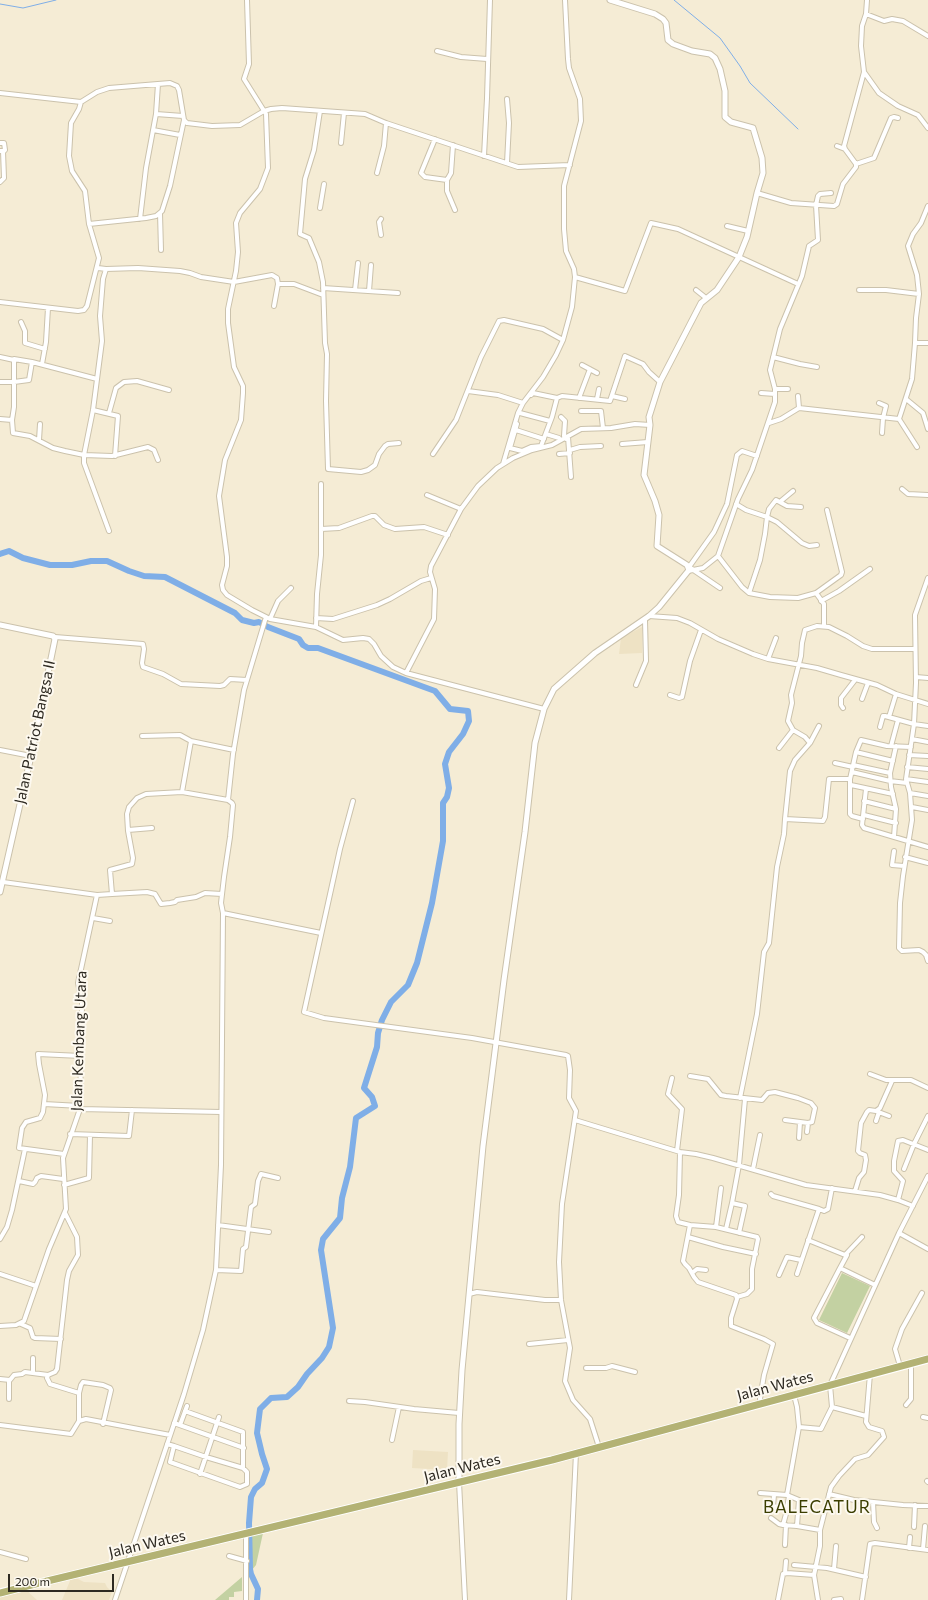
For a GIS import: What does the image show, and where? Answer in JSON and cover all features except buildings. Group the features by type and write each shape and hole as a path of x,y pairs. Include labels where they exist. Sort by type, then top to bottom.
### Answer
{"highway":[{"name":"Jalan Wates","path":"0,1593 576,1453 928,1359"}],"street":[{"path":"248,0 250,64 244,79 264,111 266,117 268,132 268,168 260,189 240,213 236,223 238,252 234,282 228,309 228,322 234,367 242,386 243,393 241,420 225,460 219,496 227,557 227,566 222,588 227,595 268,618 316,627 343,640 363,638 369,639 374,644 381,656 393,667 406,673 544,709"},
{"path":"484,156 490,0"},
{"path":"503,464 518,413 523,403 543,377 563,340 570,320 575,277 574,268 566,251 564,229 564,186 581,121 580,98 569,68 565,0"},
{"path":"610,0 655,14 666,23 668,40 673,44 692,51 710,54 714,58 720,69 725,91 725,117 731,122 753,128 763,165 763,173 748,231 739,257 717,290 701,303 660,382 650,410 650,425 644,475 659,515 657,546 678,559 688,569 694,570 703,568 718,556 736,504 757,456 775,402 775,392 770,373 780,329 798,284 810,245 816,243 818,240 816,205 819,195 831,192"},
{"path":"845,149 864,72 861,39 867,0"},
{"path":"866,14 884,21 892,19 903,21 928,36"},
{"path":"437,51 461,57 487,59"},
{"path":"864,72 879,93 898,106 918,115 928,128"},
{"path":"0,93 81,102 97,92 109,88 170,83 177,86 181,100 183,118 167,197 163,209 160,213 153,217 89,224"},
{"path":"140,219 148,156 156,114 158,84"},
{"path":"506,99 509,123 507,163"},
{"path":"0,302 78,311 85,309 100,259 89,224 85,191 72,172 69,156 71,123 79,109 81,102"},
{"path":"156,114 183,118 187,123 193,124 232,126 244,124 271,108 365,114 386,123 518,167 570,165"},
{"path":"320,110 314,150 305,179 300,234 309,238 321,271 325,343 327,354 326,401 328,469 361,472 368,470 375,465 379,454 385,446 388,444 399,443"},
{"path":"341,143 344,113"},
{"path":"856,164 874,158 891,118 898,118"},
{"path":"377,173 384,146 386,123"},
{"path":"153,130 180,135"},
{"path":"435,139 422,173 424,177 447,180"},
{"path":"0,143 4,144 5,150 2,151 4,176 3,180 0,182"},
{"path":"453,145 451,173 447,180 447,191 455,210"},
{"path":"757,193 791,203 836,206 843,184 856,168 856,164 845,149 837,146"},
{"path":"320,208 324,184"},
{"path":"899,419 912,379 919,294 917,275 908,246 913,234 921,223 928,206"},
{"path":"160,213 161,250"},
{"path":"380,235 381,219"},
{"path":"575,277 625,292 651,223 678,229 705,240 798,284"},
{"path":"727,226 748,231"},
{"path":"356,290 358,263"},
{"path":"369,291 371,265"},
{"path":"98,268 138,268 190,273 201,277 234,282 269,275 277,278 278,284 274,306"},
{"path":"106,269 103,279 101,298 100,326 102,337 93,410 84,455 85,468 109,531"},
{"path":"278,284 294,284 323,295"},
{"path":"323,288 398,293"},
{"path":"696,290 706,298"},
{"path":"859,290 886,290 919,294"},
{"path":"42,364 45,349 48,308"},
{"path":"433,454 456,420 481,357 501,320 520,322 543,329 563,340"},
{"path":"22,322 25,331 24,343 45,349"},
{"path":"916,343 928,343"},
{"path":"557,398 541,446 531,447 522,451 510,448 520,413 533,393 557,398 562,396 610,401 625,356 643,364 660,382"},
{"path":"0,357 42,364 97,379"},
{"path":"773,357 817,367"},
{"path":"14,360 13,434 30,436 53,448 84,455 115,456 148,447 154,450 158,460"},
{"path":"0,382 29,380 32,362"},
{"path":"582,365 597,373"},
{"path":"579,398 590,370"},
{"path":"109,413 116,388 124,382 142,382 169,390"},
{"path":"597,399 599,389"},
{"path":"761,393 788,389"},
{"path":"468,390 498,395 523,403"},
{"path":"612,396 626,399"},
{"path":"798,396 799,408"},
{"path":"906,399 923,413 928,429"},
{"path":"879,403 886,406 883,418 882,433"},
{"path":"769,423 781,419 799,408 899,419"},
{"path":"93,410 117,415 119,418 115,456"},
{"path":"581,411 602,412 603,428"},
{"path":"520,413 550,421"},
{"path":"561,417 565,421 564,434 567,438 570,451 571,477"},
{"path":"0,419 12,420"},
{"path":"899,419 917,447"},
{"path":"40,424 40,440"},
{"path":"406,673 434,619 435,589 431,578 431,566 461,509 478,486 503,464 532,450 552,445 581,429 635,424 650,425"},
{"path":"516,430 544,439"},
{"path":"546,434 559,438"},
{"path":"622,444 648,442"},
{"path":"559,454 580,447 601,446"},
{"path":"465,1600 459,1482 459,1413 483,1146 535,743 544,709 551,692 560,682 595,653 647,618 659,607 714,532 727,504 737,454 742,451 757,456"},
{"path":"316,627 321,529 321,484"},
{"path":"902,488 908,494 928,495"},
{"path":"781,501 793,491"},
{"path":"427,495 461,509"},
{"path":"749,593 760,560 766,534 767,517 774,501 781,501 787,506 801,507"},
{"path":"736,504 746,510 777,522 802,543 809,546 817,545"},
{"path":"718,556 742,587 749,593 770,597 798,598 816,593 841,575 842,572 827,510"},
{"path":"321,529 335,529 375,516 384,526 395,529 424,527 448,535"},
{"path":"821,601 839,591 870,569"},
{"path":"694,570 720,588"},
{"path":"316,618 333,619 377,605 421,581 431,578"},
{"path":"928,578 914,615 916,677 914,724 906,781 910,793 912,820 904,866 900,903 899,948 902,951 919,950 926,955 928,961"},
{"path":"228,800 234,750 247,680 264,624 278,601 291,588"},
{"path":"816,593 824,604 824,626"},
{"path":"647,618 677,618 690,623 718,639 768,659 817,668 877,685 896,694 928,704"},
{"path":"636,684 646,661 647,618"},
{"path":"0,625 54,637 143,644 144,649 142,663 144,667 163,674 181,684 222,685 230,679 247,680"},
{"path":"810,743 805,737 793,730 788,721 792,703 791,695 802,651 805,630 824,626 834,629 863,646 872,649 915,648"},
{"path":"670,696 679,698 682,697 690,661 701,630"},
{"name":"Jalan Patriot Bangsa II","path":"0,892 1,882 31,756 52,656 54,637"},
{"path":"768,659 776,638"},
{"path":"916,677 928,678"},
{"path":"843,708 841,698 855,680"},
{"path":"862,699 868,683"},
{"path":"889,717 896,694"},
{"path":"880,727 883,716 928,726"},
{"path":"891,746 898,720"},
{"path":"740,1098 757,1014 764,952 769,944 777,867 784,831 790,771 795,760 810,743 819,726"},
{"path":"779,748 793,730"},
{"path":"142,736 180,735 192,741 234,750"},
{"path":"912,739 928,742"},
{"path":"896,823 852,816 850,814 850,779 856,752 861,740 887,746 911,747"},
{"path":"182,792 192,741"},
{"path":"894,837 896,809 890,781 890,773 896,746"},
{"path":"0,750 31,756"},
{"path":"856,752 893,761"},
{"path":"909,754 928,756"},
{"path":"835,763 890,773"},
{"path":"907,767 928,768"},
{"path":"852,772 890,781 928,782"},
{"path":"784,819 823,821 825,817 829,779 850,779"},
{"path":"851,785 893,794"},
{"path":"866,788 862,825 864,828 928,847"},
{"path":"112,894 110,870 118,867 130,866 133,861 128,830 128,810 131,803 137,798 146,794 182,792 228,800 233,805 221,906 223,913 221,1112 216,1270 199,1345 115,1600"},
{"path":"910,793 928,796"},
{"path":"353,801 344,833 304,1012 324,1018 472,1038 566,1055 570,1070 569,1098 576,1111 561,1219 559,1262 561,1300 570,1351 565,1381 574,1400 590,1419 599,1447"},
{"path":"864,801 896,809"},
{"path":"912,807 928,810"},
{"path":"128,830 152,828"},
{"path":"894,851 892,865 904,866"},
{"path":"906,857 928,863"},
{"path":"1,882 97,895 147,892 155,894 161,904 196,897 205,893 222,894"},
{"name":"Jalan Kembang Utara","path":"21,1324 25,1318 65,1212 66,1206 63,1178 64,1154 80,1107 82,1003 78,983 97,895"},
{"path":"223,913 321,933"},
{"path":"93,918 110,920"},
{"path":"64,1154 19,1148 22,1126 26,1122 40,1118 43,1112 44,1087 38,1054 81,1056"},
{"path":"870,1074 892,1081 908,1079 928,1088"},
{"path":"690,1076 708,1079 721,1095 762,1100 770,1092 798,1098 811,1103 815,1107 812,1122 808,1123 785,1120"},
{"path":"672,1078 668,1094 670,1098 682,1109 679,1151 679,1195 676,1216 678,1222 690,1225 726,1229 757,1237 758,1239 752,1269 752,1289 747,1294 737,1297"},
{"path":"876,1121 877,1111 880,1108 892,1081"},
{"path":"726,1229 739,1165 746,1099"},
{"path":"44,1104 132,1110 221,1112"},
{"path":"70,1134 129,1136 132,1110"},
{"path":"855,1191 859,1178 864,1172 866,1160 866,1156 860,1153 858,1149 861,1123 867,1112 877,1111 889,1116"},
{"path":"904,1169 914,1144 928,1116"},
{"path":"575,1120 679,1151 739,1165 806,1185 855,1191 898,1200 913,1206"},
{"path":"799,1138 800,1122"},
{"path":"807,1132 808,1123"},
{"path":"753,1169 760,1134"},
{"path":"64,1185 89,1178 90,1135"},
{"path":"898,1200 903,1181 894,1171 894,1161 898,1141 901,1140 928,1150"},
{"path":"0,1239 10,1219 25,1149"},
{"path":"216,1270 241,1271 251,1207 255,1204 258,1181 261,1175 278,1177"},
{"path":"19,1181 33,1184 37,1178 41,1176 63,1178"},
{"path":"799,1427 821,1429 832,1407 830,1385 850,1338 899,1233 928,1176"},
{"path":"716,1227 721,1188"},
{"path":"771,1194 772,1196 824,1211 828,1210 832,1188"},
{"path":"732,1203 745,1206 739,1233"},
{"path":"797,1274 818,1209"},
{"path":"9,1399 9,1380 14,1375 25,1372 33,1372 48,1375 57,1369 67,1280 69,1271 77,1258 78,1244 76,1233 65,1212"},
{"path":"218,1225 269,1232"},
{"path":"690,1225 683,1258 685,1264 690,1268 698,1282 730,1292 737,1297"},
{"path":"899,1233 928,1249"},
{"path":"688,1237 723,1248 756,1254"},
{"path":"850,1338 817,1323 814,1320 847,1255 862,1238"},
{"path":"808,1240 843,1255 847,1255"},
{"path":"779,1275 787,1257 801,1260"},
{"path":"840,1268 875,1285"},
{"path":"692,1273 697,1269 706,1270"},
{"path":"0,1274 36,1286"},
{"path":"469,1294 477,1292 545,1300 561,1300"},
{"path":"900,1366 895,1349 902,1329 922,1293"},
{"path":"737,1297 731,1318 731,1326 764,1338 772,1344 764,1375 760,1399 761,1403"},
{"path":"0,1326 21,1324 30,1328 33,1337 35,1338 61,1339"},
{"path":"529,1344 568,1340"},
{"path":"33,1358 33,1372"},
{"path":"906,1405 912,1399 911,1363"},
{"path":"586,1368 606,1368 612,1366 635,1372"},
{"path":"818,1600 814,1575 820,1530 831,1487 855,1459 868,1455 883,1440 884,1435 882,1431 867,1425 866,1416 870,1374"},
{"path":"48,1375 47,1380 50,1384 79,1393"},
{"path":"0,1379 9,1380"},
{"path":"0,1425 71,1434 79,1421 79,1393 83,1382 103,1385 111,1390 103,1424"},
{"path":"786,1545 785,1525 788,1496 799,1427 794,1395"},
{"path":"349,1401 459,1413"},
{"path":"180,1425 186,1406"},
{"path":"392,1440 399,1407"},
{"path":"832,1407 866,1416"},
{"path":"185,1411 243,1432 243,1468"},
{"path":"200,1474 218,1417"},
{"path":"79,1421 86,1420 170,1435"},
{"path":"174,1423 244,1448"},
{"path":"167,1444 174,1446 206,1457 243,1468 247,1472 248,1482 243,1487 200,1474 170,1462 174,1446"},
{"path":"569,1600 576,1453"},
{"path":"760,1494 788,1496 800,1500 797,1526"},
{"path":"829,1494 854,1500 928,1506"},
{"path":"774,1495 773,1506 777,1507"},
{"path":"873,1502 874,1522 877,1528"},
{"path":"914,1527 915,1505"},
{"path":"771,1518 779,1524 820,1530"},
{"path":"922,1550 925,1526"},
{"path":"246,1600 248,1533"},
{"path":"909,1548 910,1537"},
{"path":"862,1600 869,1546 871,1544 928,1550"},
{"path":"834,1569 836,1546"},
{"path":"0,1552 26,1559"},
{"path":"229,1556 247,1561"},
{"path":"778,1600 782,1576 785,1573 786,1561"},
{"path":"794,1565 816,1566 866,1577"},
{"path":"785,1573 814,1575"},
{"path":"834,1600 841,1600"}],"shaded area":[{"path":"642,627 642,653 619,654 621,638"},
{"path":"413,1450 448,1452 447,1470 412,1468"},
{"path":"72,1576 84,1582 105,1583 112,1592 109,1600 62,1600"},
{"path":"24,1588 37,1600 0,1600 0,1594"}],"green space":[{"path":"842,1273 870,1286 847,1333 819,1320"},
{"path":"263,1533 256,1565 252,1570 251,1536"},
{"path":"242,1577 242,1591 234,1592 234,1597 229,1597 229,1600 215,1600"}],"waterway":[{"path":"0,4 23,8 56,0"},
{"path":"674,0 720,38 750,83 798,129"},
{"path":"0,554 9,551 23,558 50,565 72,565 91,561 107,561 144,576 165,577 235,613 242,620 254,623 259,622 299,639 303,645 308,648 318,648 435,691 450,709 468,711 469,721 463,734 449,752 445,764 449,788 447,797 443,803 443,841 432,903 417,963 408,985 391,1002 382,1020 378,1033 377,1047 364,1088 372,1097 375,1106 356,1118 350,1167 342,1198 340,1218 323,1239 321,1250 333,1328 329,1347 322,1358 307,1374 298,1387 287,1397 271,1398 260,1409 257,1433 267,1469 262,1483 255,1489 251,1497 249,1523 250,1569 258,1589 257,1600"}],"district":[{"name":"BALECATUR","path":"817,1507"}]}
